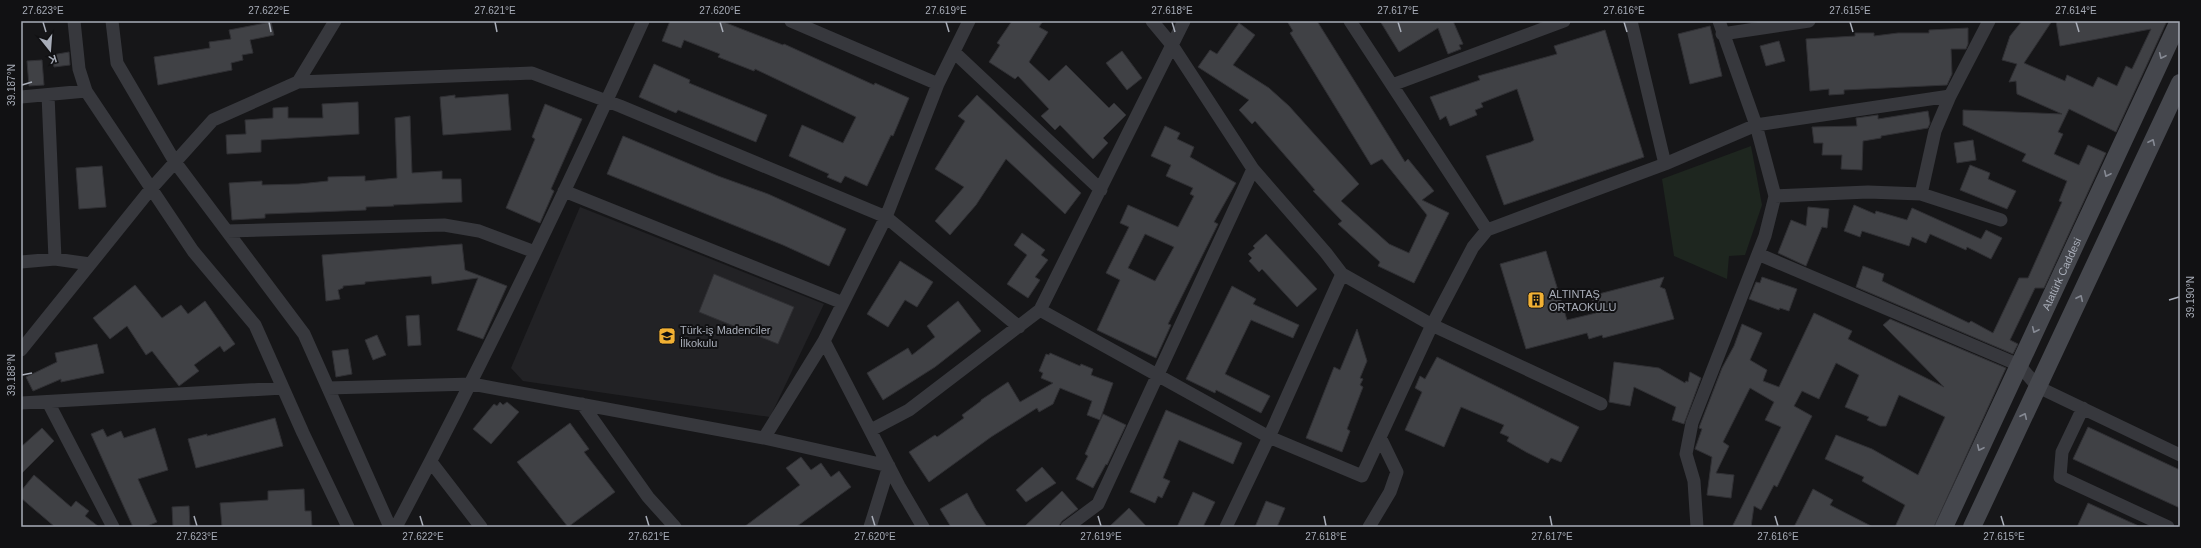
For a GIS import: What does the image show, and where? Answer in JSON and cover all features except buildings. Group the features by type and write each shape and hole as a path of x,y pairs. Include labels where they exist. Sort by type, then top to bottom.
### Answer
{"main road":[{"name":"Atatürk Caddesi","path":"1944,527 2179,21"},
{"path":"1972,527 2180,83"}],"street":[{"path":"74,21 79,69 86,91 150,190 193,252 255,325 348,527"},
{"path":"112,21 116,64 175,162 304,334 390,527"},
{"path":"298,82 335,21"},
{"path":"396,527 472,384 607,101 643,21"},
{"path":"791,21 938,84"},
{"path":"764,438 824,341 886,218 938,84 969,21"},
{"path":"1152,21 1172,45 1254,169 1342,274 1432,325 1601,404"},
{"path":"871,430 909,410 1040,310 1184,21"},
{"path":"1350,21 1488,230"},
{"path":"1392,85 1564,21"},
{"path":"1631,21 1665,164"},
{"path":"1697,527 1694,481 1686,454 1692,423 1765,236 1775,196 1756,125 1721,27 1809,21"},
{"path":"1921,194 1935,132 1950,96 1989,21"},
{"path":"954,53 1101,190"},
{"path":"21,350 150,190 213,120 298,82 532,73 607,101 886,218 1019,327"},
{"path":"21,97 86,91"},
{"path":"48,95 55,259"},
{"path":"1040,310 1269,437 1362,476 1432,325 1474,247 1488,230 1665,164 1756,125 1950,96"},
{"path":"1067,527 1098,504 1254,169"},
{"path":"564,191 843,303"},
{"path":"1775,196 1868,192 1921,194 2001,220"},
{"path":"227,231 444,225 479,231 535,252"},
{"path":"1758,254 2019,366 2038,387 2180,455"},
{"path":"21,262 55,259 90,264"},
{"path":"1226,527 1269,437 1342,274"},
{"path":"824,341 889,466 923,527"},
{"path":"328,388 472,384 764,438 889,466"},
{"path":"21,403 283,388"},
{"path":"48,402 113,527"},
{"path":"582,404 648,497 675,527"},
{"path":"2083,408 2062,452 2060,477 2168,527"},
{"path":"1370,527 1390,492 1397,472 1380,437"},
{"path":"430,462 481,527"},
{"path":"870,527 889,466"}],"shaded area":[{"path":"1751,146 1762,205 1745,255 1729,256 1727,279 1674,256 1662,179"},
{"name":"Türk-iş Madenciler İlkokulu","path":"580,207 824,304 770,417 523,381 511,368"}],"place":[{"name":"ALTINTAŞ ORTAOKULU","path":"1536,300"},
{"name":"Türk-iş Madenciler İlkokulu","path":"667,336"}]}
